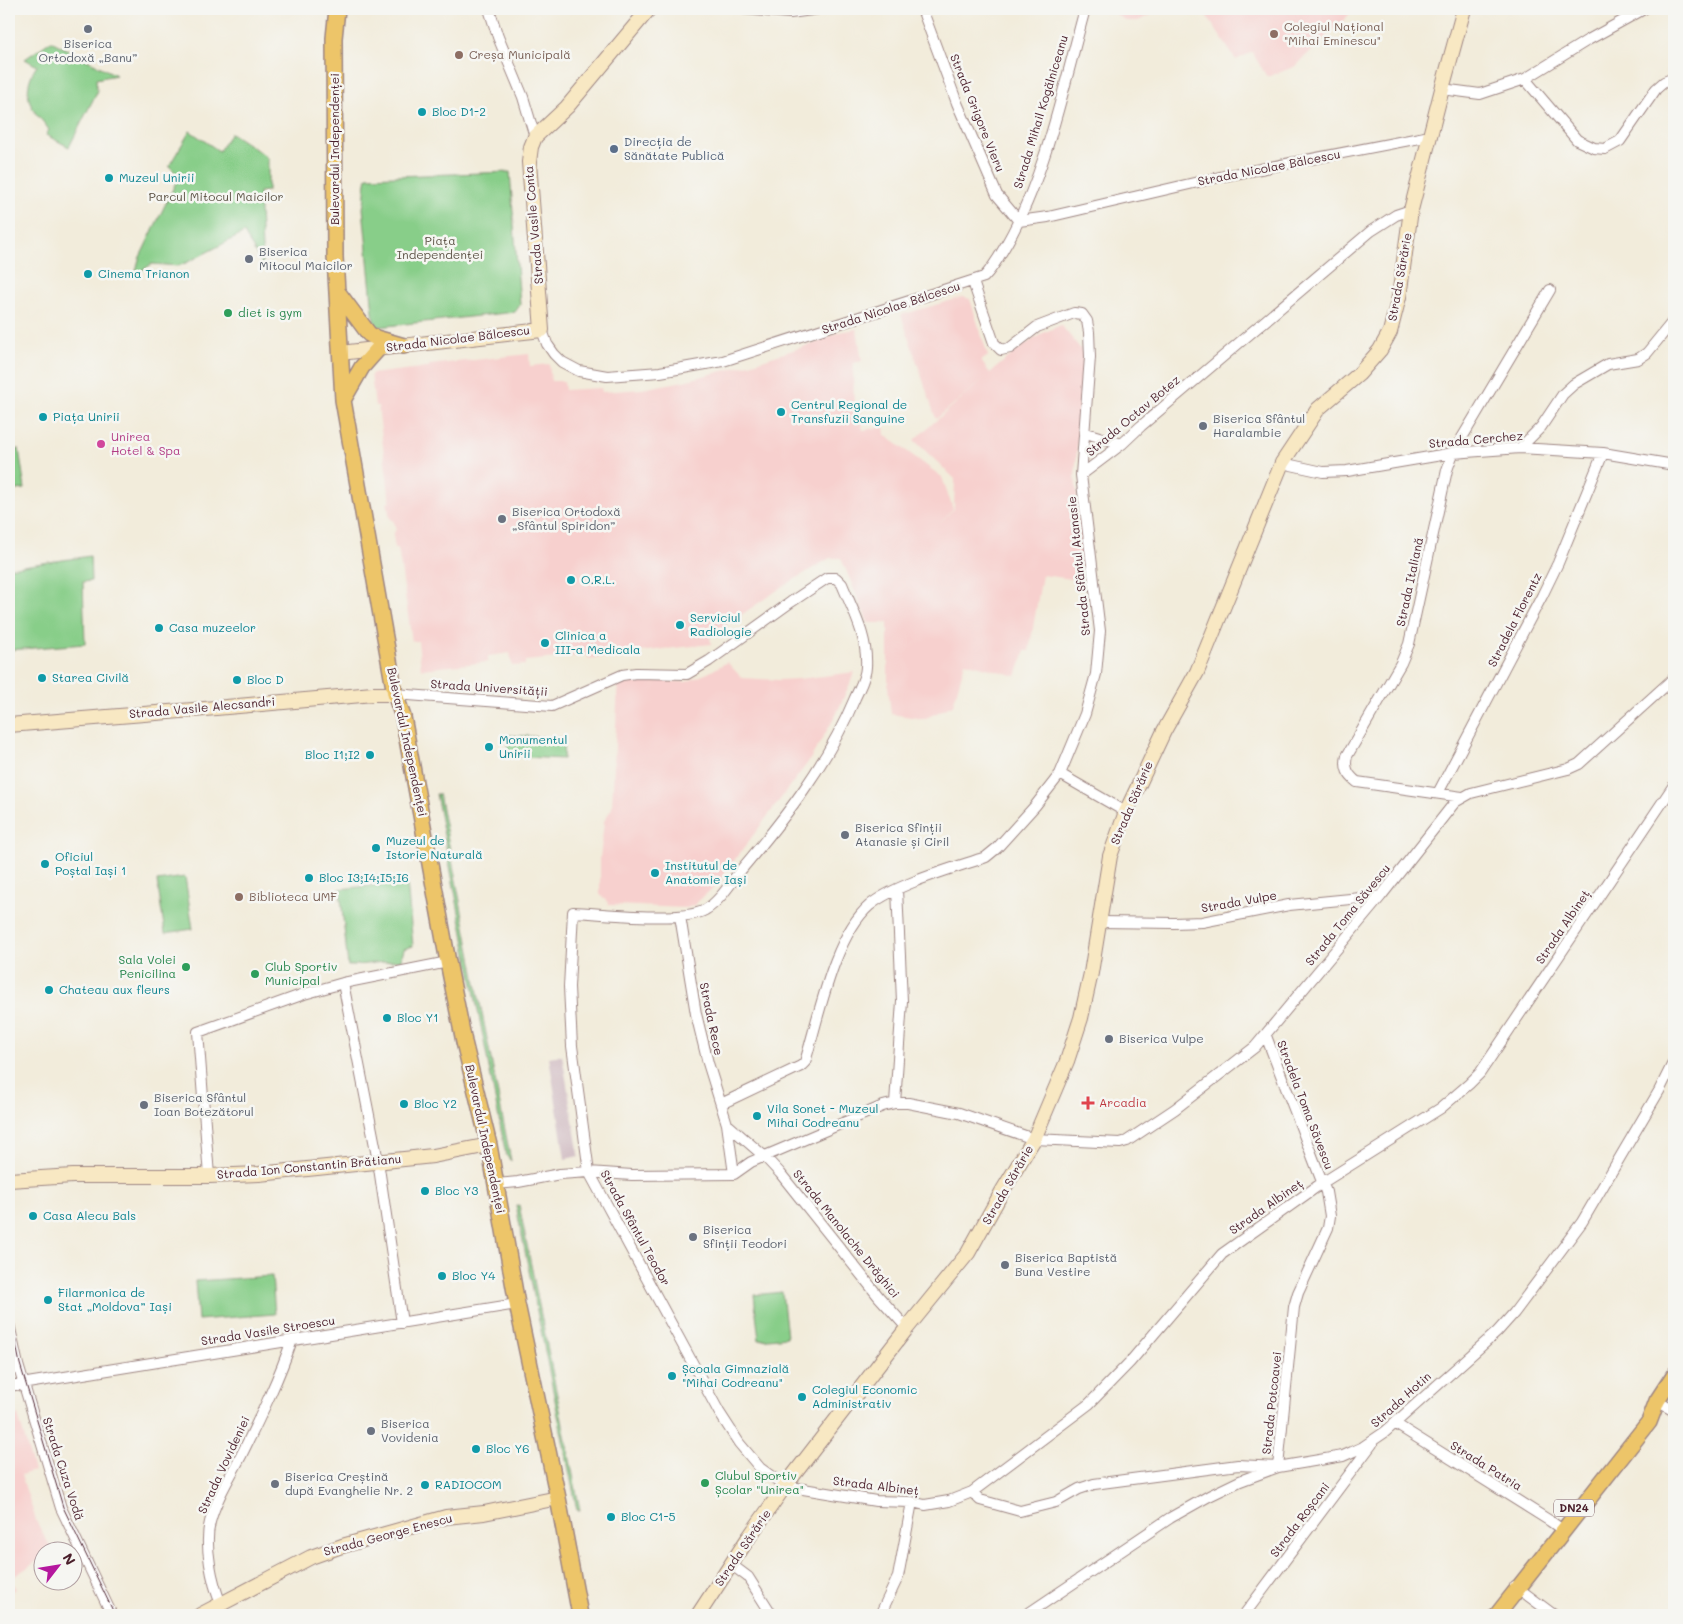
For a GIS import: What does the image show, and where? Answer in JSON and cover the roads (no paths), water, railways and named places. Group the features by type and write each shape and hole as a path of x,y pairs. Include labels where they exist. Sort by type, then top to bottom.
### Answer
{"main road":[{"name":"Bulevardul Independenței","path":"328,9 334,38"},
{"name":"Bulevardul Independenței","path":"337,9 334,38 335,257 343,400 395,694 403,717 448,962 464,1042 489,1146 517,1304 558,1498 580,1615"},
{"path":"337,292 369,334 376,338 404,346"},
{"path":"343,400 362,367 378,349"},
{"name":"DN24","path":"1490,1615 1516,1586 1649,1422 1674,1375"},
{"name":"DN24","path":"1497,1615 1516,1586"}],"street":[{"path":"489,9 498,37 523,97 535,137 567,106 649,9"},
{"path":"742,9 790,14 819,9"},
{"name":"Strada Grigore Vieru","path":"922,9 957,103 997,195 1019,221"},
{"name":"Strada Mihail Kogălniceanu","path":"1019,221 1047,147 1085,9"},
{"name":"Strada Sărărie","path":"698,1615 786,1486 907,1328 968,1253 1002,1190 1034,1139 1067,1061 1081,1018 1100,922 1110,856 1126,812 1164,731 1197,672 1282,463 1318,409 1359,374 1380,350 1390,332 1399,297 1411,210 1464,9"},
{"path":"1628,18 1634,9"},
{"path":"1442,89 1480,94 1525,79 1588,40 1644,9"},
{"path":"1525,79 1578,140 1594,148 1605,148 1620,141 1656,89 1664,82 1674,78"},
{"name":"Strada Nicolae Bălcescu","path":"340,353 542,330 547,344 562,362 579,371 607,376 660,372 724,361 984,277 993,268 1019,221 1048,217 1224,176 1430,136"},
{"name":"Strada Vasile Conta","path":"535,137 531,147 529,162 542,330"},
{"name":"Strada Octav Botez","path":"1081,475 1122,444 1371,231 1396,215 1411,210"},
{"name":"Strada Octav Botez","path":"973,282 994,343 1001,350 1010,348 1038,327 1074,313 1082,314 1087,321 1090,357 1086,433 1081,475"},
{"name":"Strada Italiană","path":"1462,797 1358,782 1350,776 1346,762 1347,756 1401,663 1409,644 1452,453 1550,290"},
{"path":"1520,448 1541,427 1569,388 1608,364 1642,357 1674,320"},
{"path":"1086,433 1122,444"},
{"name":"Strada Cerchez","path":"1282,463 1323,472 1347,471 1452,453 1520,448 1603,453 1674,465"},
{"name":"Stradela Florentz","path":"1438,794 1554,572 1603,453"},
{"name":"Strada Sfântul Atanasie","path":"721,1104 802,1066 805,1062 837,955 851,929 871,905 897,889 986,857 997,848 1035,806 1060,774 1086,714 1096,674 1099,648 1100,631 1081,475"},
{"name":"Strada Universității","path":"395,694 552,706 622,675 636,673 687,674 710,661 827,578 836,578 842,584 862,633 866,649 866,672 848,716 803,792 717,899 704,910 680,916"},
{"name":"Strada Toma Săvescu","path":"894,1103 908,1103 959,1113 1034,1139 1123,1143 1175,1109 1242,1058 1266,1036 1455,802 1471,793 1568,769 1579,764 1674,678"},
{"name":"Strada Vasile Alecsandri","path":"9,725 373,694 395,694"},
{"path":"1060,774 1126,812"},
{"name":"Strada Albineț","path":"786,1486 876,1501 912,1502 925,1505 949,1501 972,1492 1089,1404 1130,1362 1222,1254 1322,1183 1441,1108 1470,1084 1480,1073 1674,785"},
{"path":"496,1184 560,1174 590,1172 632,1175 734,1174 751,1162 874,1109 894,1103 902,1001 897,889"},
{"name":"Strada Vulpe","path":"1100,922 1202,922 1289,905 1381,896"},
{"name":"Strada Sfântul Teodor","path":"680,916 573,912 569,987 572,1046 590,1172 719,1412 738,1443 760,1468 786,1486"},
{"name":"Strada Rece","path":"680,916 696,1014 708,1063 727,1124 734,1174"},
{"path":"209,1176 198,1032 304,994 343,983 448,962"},
{"path":"343,983 378,1162 402,1323"},
{"name":"Stradela Toma Săvescu","path":"1266,1036 1322,1183"},
{"name":"Strada Hotin","path":"1026,1615 1170,1518 1209,1496 1240,1481 1278,1467 1343,1456 1376,1439 1394,1424 1496,1332 1514,1313 1582,1222 1659,1091 1674,1061"},
{"path":"727,1124 765,1156"},
{"name":"Strada Ion Constantin Brătianu","path":"9,1180 73,1176 259,1174 433,1156 489,1146"},
{"name":"Strada Manolache Drăghici","path":"765,1156 879,1297 907,1328"},
{"name":"Strada Potcoavei","path":"972,1492 980,1500 1020,1510 1056,1502 1078,1489 1094,1484 1238,1465 1278,1467 1294,1306 1298,1293 1328,1228 1330,1216 1326,1192 1322,1183"},
{"name":"Strada Vasile Stroescu","path":"9,1386 517,1304"},
{"name":"Strada Cuza Vodă","path":"9,1324 23,1383 61,1508 112,1615"},
{"name":"Strada Vovideniei","path":"221,1604 213,1584 208,1537 210,1521 278,1379 292,1340"},
{"path":"1658,1402 1674,1411"},
{"name":"Strada Patria","path":"1394,1424 1562,1530"},
{"name":"Strada Roșcani","path":"1244,1615 1376,1439"},
{"name":"Strada George Enescu","path":"200,1615 311,1557 342,1546 446,1517 484,1514 558,1498"},
{"path":"880,1615 898,1577 912,1502"},
{"path":"732,1565 748,1577 772,1615"},
{"path":"1516,1586 1554,1615"}],"tram line":[{"path":"9,1310 20,1364 63,1507 115,1615"}],"place":[{"name":"Biserica Ortodoxă „Banu”","path":"88,29"},
{"name":"Colegiul Național \"Mihai Eminescu\"","path":"1274,34"},
{"name":"Creșa Municipală","path":"459,55"},
{"name":"Bloc D1-2","path":"422,112"},
{"name":"Direcția de Sănătate Publică","path":"614,149"},
{"name":"Muzeul Unirii","path":"109,178"},
{"name":"Biserica Mitocul Maicilor","path":"249,259"},
{"name":"Cinema Trianon","path":"88,274"},
{"name":"diet is gym","path":"228,313"},
{"name":"Centrul Regional de Transfuzii Sanguine","path":"781,412"},
{"name":"Piața Unirii","path":"43,417"},
{"name":"Biserica Sfântul Haralambie","path":"1203,426"},
{"name":"Unirea Hotel & Spa","path":"101,444"},
{"name":"Biserica Ortodoxă „Sfântul Spiridon”","path":"502,519"},
{"name":"O.R.L.","path":"571,580"},
{"name":"Serviciul Radiologie","path":"680,625"},
{"name":"Casa muzeelor","path":"159,628"},
{"name":"Clinica a III-a Medicala","path":"545,643"},
{"name":"Starea Civilă","path":"42,678"},
{"name":"Bloc D","path":"237,680"},
{"name":"Monumentul Unirii","path":"489,747"},
{"name":"Bloc I1;I2","path":"370,755"},
{"name":"Biserica Sfinții Atanasie și Ciril","path":"845,835"},
{"name":"Muzeul de Istorie Naturală","path":"376,848"},
{"name":"Oficiul Poștal Iași 1","path":"45,864"},
{"name":"Institutul de Anatomie Iași","path":"655,873"},
{"name":"Bloc I3;I4;I5;I6","path":"309,878"},
{"name":"Biblioteca UMF","path":"239,897"},
{"name":"Sala Volei Penicilina","path":"186,967"},
{"name":"Club Sportiv Municipal","path":"255,974"},
{"name":"Chateau aux fleurs","path":"49,990"},
{"name":"Bloc Y1","path":"387,1018"},
{"name":"Biserica Vulpe","path":"1109,1039"},
{"name":"Arcadia","path":"1088,1103"},
{"name":"Bloc Y2","path":"404,1104"},
{"name":"Biserica Sfântul Ioan Botezătorul","path":"144,1105"},
{"name":"Vila Sonet - Muzeul Mihai Codreanu","path":"757,1116"},
{"name":"Bloc Y3","path":"425,1191"},
{"name":"Casa Alecu Bals","path":"33,1216"},
{"name":"Biserica Sfinții Teodori","path":"693,1237"},
{"name":"Biserica Baptistă Buna Vestire","path":"1005,1265"},
{"name":"Bloc Y4","path":"442,1276"},
{"name":"Filarmonica de Stat „Moldova” Iași","path":"48,1300"},
{"name":"Școala Gimnazială \"Mihai Codreanu\"","path":"672,1376"},
{"name":"Colegiul Economic Administrativ","path":"802,1397"},
{"name":"Biserica Vovidenia","path":"371,1431"},
{"name":"Bloc Y6","path":"476,1449"},
{"name":"Clubul Sportiv Școlar \"Unirea\"","path":"705,1483"},
{"name":"Biserica Creștină după Evanghelie Nr. 2","path":"275,1484"},
{"name":"RADIOCOM","path":"425,1485"},
{"name":"Bloc C1-5","path":"611,1517"}],"park label":[{"name":"Parcul Mitocul Maicilor","path":"216,197"},
{"name":"Piața Independenței","path":"440,248"}]}
